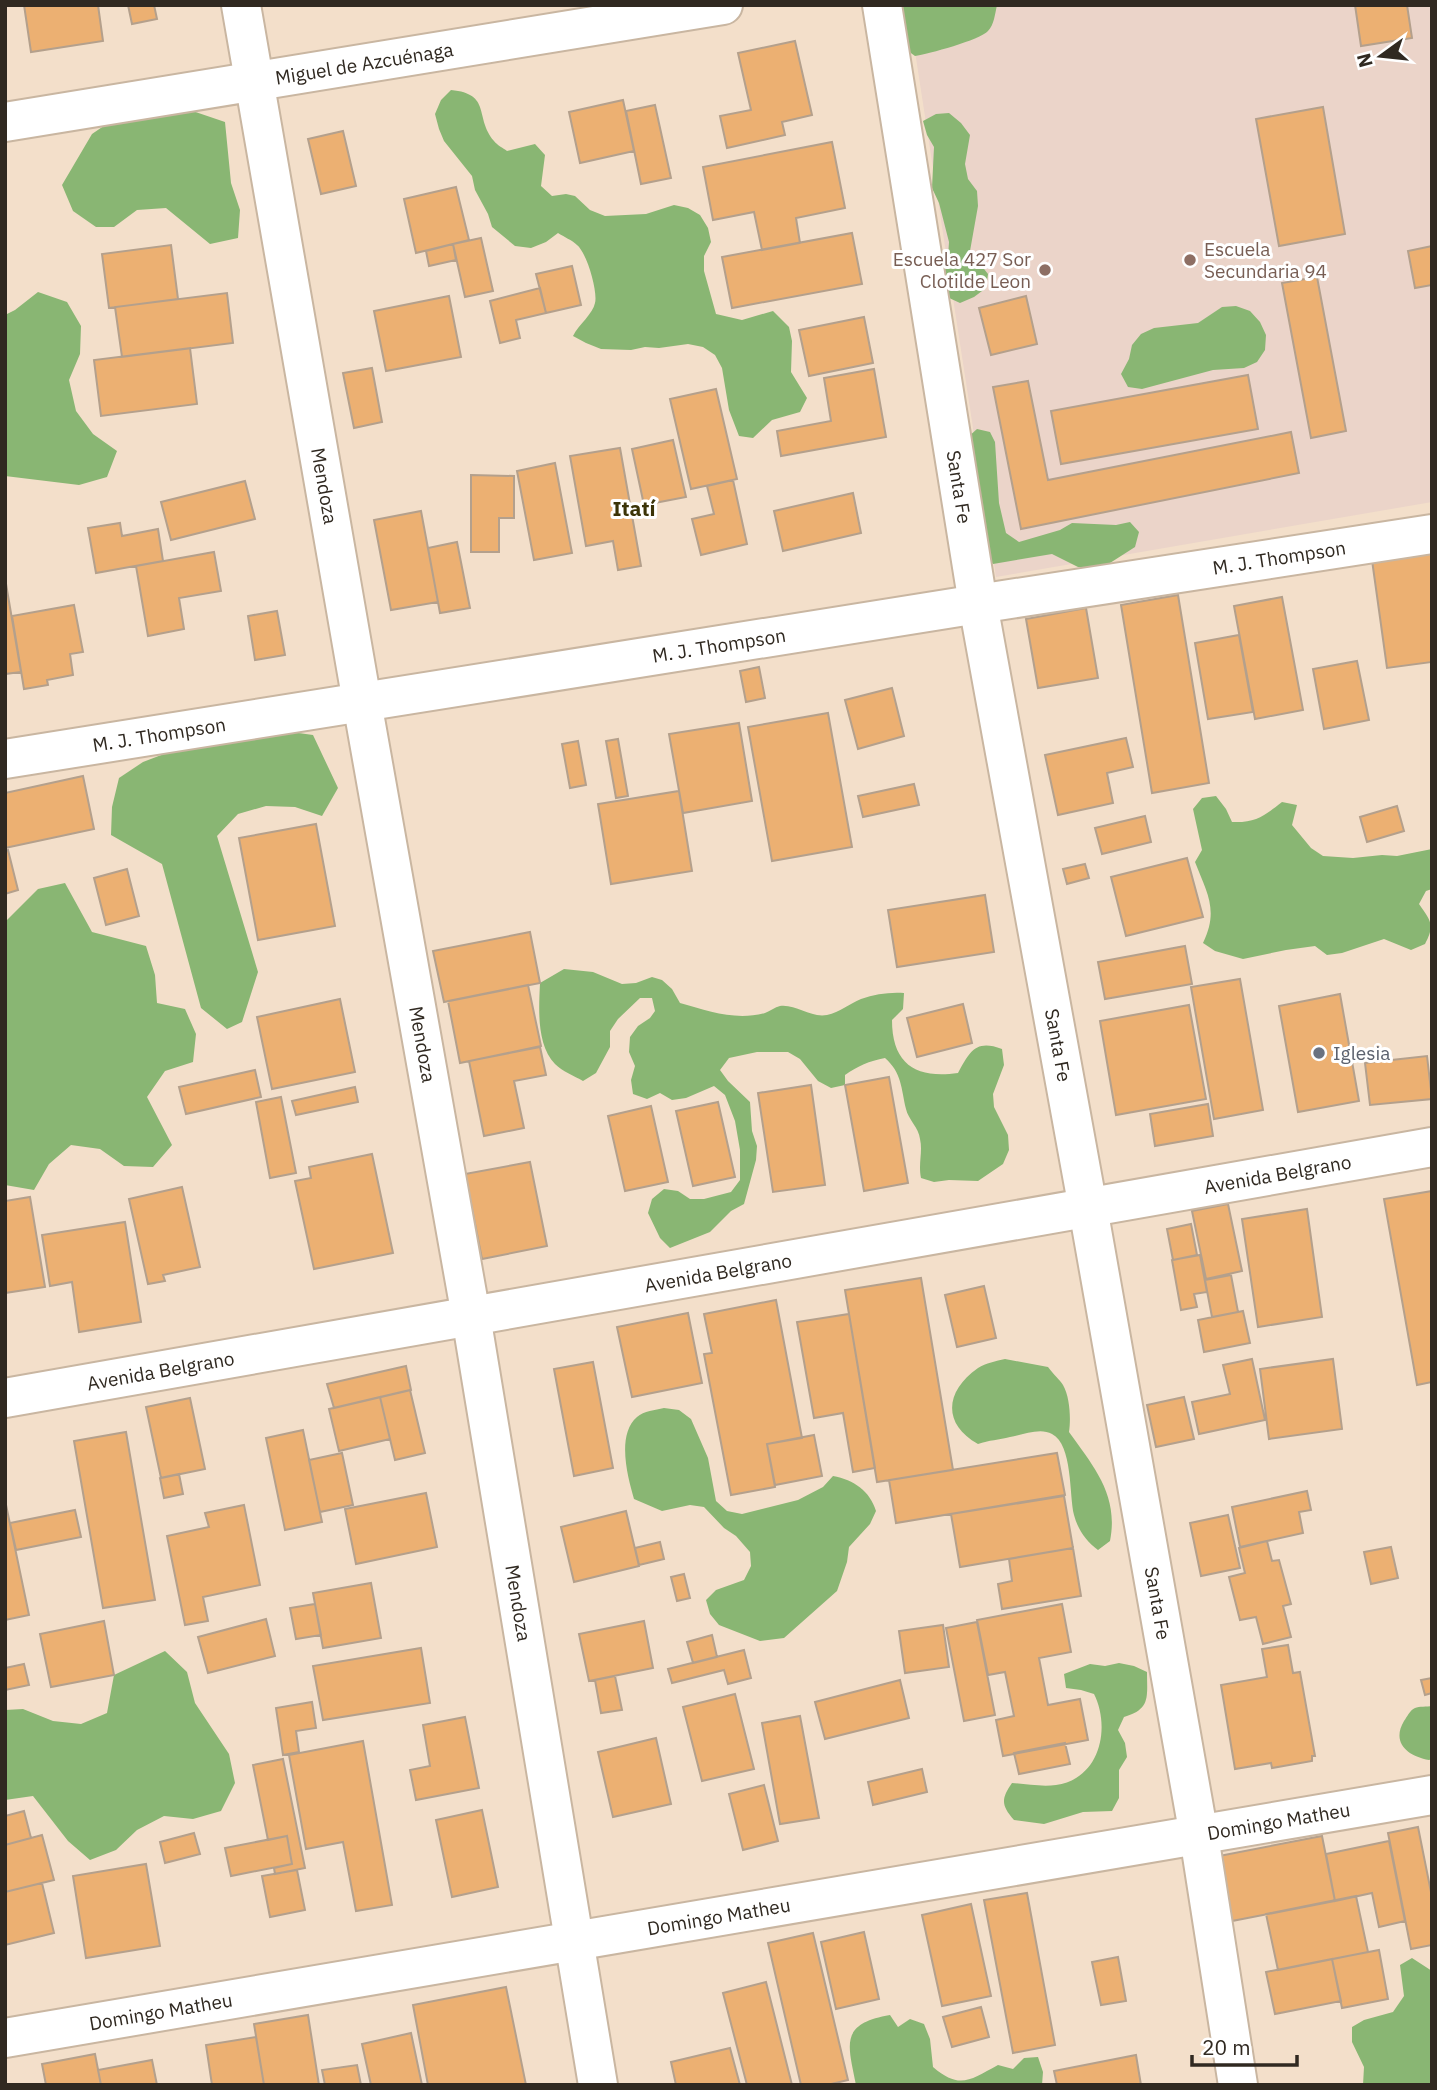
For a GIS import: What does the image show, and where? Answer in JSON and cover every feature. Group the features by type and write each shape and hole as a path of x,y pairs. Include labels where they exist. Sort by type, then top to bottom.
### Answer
{"street":[{"name":"Mendoza","path":"242,5 471,1316 598,2085"},
{"name":"Miguel de Azcuénaga","path":"5,122 723,5"},
{"name":"Santa Fe","path":"882,5 978,604 1199,1836 1238,2085"},
{"name":"M. J. Thompson","path":"5,760 1432,534"},
{"name":"Avenida Belgrano","path":"5,1398 1432,1147"},
{"name":"Domingo Matheu","path":"5,2038 1432,1795"}],"shaded area":[{"name":"Escuela Secundaria 94","path":"1000,5 1432,5 1432,502 996,577 910,19"}],"green space":[{"path":"894,5 997,5 992,26 983,35 915,56 904,48"},
{"path":"451,90 472,96 480,108 488,132 495,142 507,151 535,144 545,155 541,186 552,196 575,196 590,210 605,216 646,214 674,205 688,208 700,215 708,228 711,242 704,256 704,271 716,314 742,320 773,311 789,327 792,341 791,372 807,398 800,412 772,420 753,438 739,436 729,410 722,368 715,355 703,347 688,344 631,350 601,349 573,336 595,303 593,282 581,249 558,233 531,248 515,246 492,227 475,190 472,176 444,141 439,129 435,114 441,100"},
{"path":"169,103 225,122 231,183 240,210 238,238 210,244 166,208 137,210 114,227 96,227 73,211 62,185 92,134 114,119"},
{"path":"949,113 970,135 965,164 968,179 977,191 978,206 970,251 988,274 986,288 960,303 947,297 941,269 948,257 949,242 939,203 932,188 934,147 923,121 936,114"},
{"path":"38,292 67,302 81,326 80,354 69,380 76,411 93,434 117,451 107,477 79,485 5,476 5,315"},
{"path":"1236,306 1250,311 1260,322 1266,335 1265,350 1257,362 1244,368 1213,370 1142,389 1128,387 1121,374 1129,359 1132,345 1141,334 1154,328 1198,323 1222,307"},
{"path":"977,429 990,432 995,442 999,503 1006,533 1019,542 1060,530 1072,523 1116,525 1130,522 1139,532 1135,547 1110,563 1094,567 1078,567 1052,554 993,564 982,553 967,438"},
{"path":"224,731 284,731 313,735 338,788 322,816 295,807 266,806 238,814 217,836 258,972 242,1022 227,1029 201,1008 162,864 111,835 112,807 119,778 143,762"},
{"path":"1216,796 1232,822 1259,818 1282,802 1297,805 1292,825 1311,848 1323,856 1397,856 1432,849 1432,889 1426,891 1419,904 1431,927 1425,944 1411,950 1384,939 1342,953 1327,955 1315,946 1243,959 1215,951 1203,943 1211,911 1195,862 1202,850 1193,809 1202,798"},
{"path":"65,883 92,932 146,946 155,975 157,1003 185,1009 196,1034 193,1062 165,1071 147,1097 172,1145 153,1167 124,1166 100,1149 71,1145 49,1164 34,1190 5,1185 5,922 38,889"},
{"path":"564,969 593,972 622,984 636,983 652,977 662,980 672,989 680,1003 712,1012 743,1016 786,1006 815,1015 827,1015 866,997 904,993 903,1009 892,1020 893,1035 902,1058 910,1066 930,1074 958,1073 970,1053 980,1046 1002,1049 1004,1065 993,1094 994,1107 1008,1135 1009,1150 1003,1164 978,1181 934,1182 921,1178 919,1135 907,1113 898,1075 885,1058 854,1069 845,1075 845,1085 831,1088 818,1081 800,1059 788,1052 757,1052 729,1058 720,1070 750,1102 752,1131 757,1146 744,1204 731,1211 710,1232 670,1248 660,1238 648,1213 652,1199 664,1189 678,1191 690,1199 704,1199 731,1192 740,1180 740,1150 735,1121 725,1095 714,1086 686,1098 672,1100 660,1093 647,1099 633,1094 631,1080 635,1066 629,1052 630,1037 655,1011 652,998 640,998 618,1019 610,1031 610,1047 596,1073 583,1081 558,1067 544,1046 539,1014 540,983"},
{"path":"1005,1359 1048,1367 1063,1385 1069,1408 1069,1432 1102,1482 1111,1509 1110,1541 1098,1550 1083,1535 1076,1520 1067,1459 1059,1440 1052,1434 1037,1431 978,1444 966,1436 953,1417 954,1397 967,1377 988,1363"},
{"path":"664,1408 679,1410 691,1419 708,1458 716,1501 727,1511 742,1514 798,1500 823,1487 833,1476 848,1480 870,1498 876,1511 870,1524 849,1547 837,1591 784,1638 760,1641 719,1625 710,1614 706,1600 716,1590 744,1580 751,1566 750,1552 736,1536 724,1528 704,1507 690,1505 662,1511 634,1499 625,1457 627,1434 637,1417"},
{"path":"165,1651 187,1672 195,1703 229,1754 235,1783 221,1811 193,1819 164,1816 137,1830 116,1850 90,1860 68,1841 33,1796 5,1800 5,1710 23,1709 53,1721 81,1724 107,1713 114,1675"},
{"path":"1119,1663 1147,1672 1147,1688 1143,1706 1124,1717 1118,1730 1125,1743 1127,1757 1119,1770 1119,1798 1112,1811 1083,1812 1044,1824 1014,1820 1004,1802 1012,1783 1051,1786 1071,1781 1092,1763 1098,1750 1101,1722 1094,1694 1066,1688 1064,1674 1090,1664 1105,1666"},
{"path":"1432,1706 1432,1759 1429,1760 1408,1752 1399,1736 1404,1721 1412,1710"},
{"path":"1412,1958 1432,1971 1432,2085 1363,2085 1364,2067 1352,2042 1352,2027 1364,2020 1393,2012 1404,1996 1400,1965"},
{"path":"890,2015 898,2027 910,2019 924,2024 930,2039 933,2067 942,2074 965,2080 998,2065 1013,2069 1024,2058 1038,2057 1043,2072 1042,2085 856,2085 851,2058 851,2038 862,2024"}],"building":[{"path":"24,5 98,5 103,41 31,52"},
{"path":"128,5 154,5 157,19 132,24"},
{"path":"1355,5 1407,5 1412,38 1361,46"},
{"path":"795,41 812,115 782,122 785,135 727,148 720,116 751,110 738,53"},
{"path":"623,100 634,151 580,163 569,112"},
{"path":"655,105 671,178 641,184 626,111"},
{"path":"1323,107 1345,234 1279,246 1256,119"},
{"path":"343,131 356,186 321,194 308,139"},
{"path":"832,142 845,208 796,218 800,243 762,250 754,212 713,220 703,167"},
{"path":"456,187 469,240 416,253 404,199"},
{"path":"852,233 862,284 732,308 722,257"},
{"path":"481,238 493,291 465,297 453,244"},
{"path":"453,244 456,260 429,266 426,251"},
{"path":"171,245 178,299 109,308 102,254"},
{"path":"1432,246 1432,285 1415,288 1408,251"},
{"path":"572,266 581,305 546,313 536,274"},
{"path":"1317,277 1346,431 1311,438 1282,283"},
{"path":"540,288 546,313 516,320 520,338 500,343 490,301"},
{"path":"227,293 233,343 122,357 115,307"},
{"path":"449,296 461,357 386,371 374,311"},
{"path":"1026,296 1037,344 991,355 979,308"},
{"path":"864,317 873,363 809,376 799,330"},
{"path":"190,348 197,404 101,416 94,360"},
{"path":"372,368 382,422 354,428 343,373"},
{"path":"874,369 886,437 781,456 777,431 831,421 824,378"},
{"path":"1248,375 1258,429 1061,464 1051,411"},
{"path":"1028,381 1048,480 1291,432 1299,473 1021,529 993,387"},
{"path":"716,389 737,479 691,489 670,399"},
{"path":"673,440 686,497 644,505 632,449"},
{"path":"620,448 641,566 618,570 613,541 586,546 570,456"},
{"path":"555,463 572,553 534,560 517,471"},
{"path":"471,475 514,476 514,518 499,518 499,552 471,552"},
{"path":"733,480 747,544 701,555 692,519 714,514 707,486"},
{"path":"245,481 255,519 171,540 161,502"},
{"path":"853,493 861,533 783,551 774,511"},
{"path":"421,511 438,602 391,610 374,520"},
{"path":"120,523 122,536 158,529 163,561 96,573 88,528"},
{"path":"457,542 470,608 440,613 428,548"},
{"path":"214,552 221,591 179,598 184,629 148,636 136,566"},
{"path":"1431,552 1432,662 1387,668 1372,560"},
{"path":"5,578 21,672 5,674"},
{"path":"1178,595 1209,783 1152,793 1121,605"},
{"path":"1282,597 1303,710 1255,719 1234,606"},
{"path":"74,605 83,652 70,654 73,675 47,680 48,685 24,689 12,616"},
{"path":"1086,608 1098,678 1038,688 1026,619"},
{"path":"277,611 285,655 255,660 248,616"},
{"path":"1239,635 1253,712 1208,719 1195,643"},
{"path":"1357,661 1369,720 1324,729 1313,669"},
{"path":"759,667 765,698 746,702 740,671"},
{"path":"892,688 904,736 858,749 845,700"},
{"path":"828,713 852,847 772,861 748,727"},
{"path":"739,723 752,801 683,813 669,734"},
{"path":"1126,738 1133,767 1107,773 1113,803 1058,815 1045,755"},
{"path":"618,739 628,796 616,798 606,741"},
{"path":"578,741 586,785 570,788 562,744"},
{"path":"83,776 94,829 5,848 5,793"},
{"path":"914,784 919,805 863,817 858,796"},
{"path":"679,791 692,871 611,884 598,804"},
{"path":"1397,806 1404,831 1367,842 1360,817"},
{"path":"1145,816 1151,842 1102,854 1095,828"},
{"path":"316,824 335,926 258,940 239,838"},
{"path":"8,850 18,890 5,894 5,851"},
{"path":"1187,858 1203,917 1126,936 1111,877"},
{"path":"1085,864 1089,878 1067,884 1063,869"},
{"path":"127,869 139,916 106,925 94,878"},
{"path":"985,895 994,952 897,967 888,910"},
{"path":"530,932 540,983 444,1002 433,951"},
{"path":"1185,946 1192,984 1105,999 1098,962"},
{"path":"1240,979 1263,1110 1214,1119 1191,987"},
{"path":"528,985 541,1046 460,1063 448,1001"},
{"name":"Iglesia","path":"1340,994 1359,1101 1298,1112 1279,1006"},
{"path":"340,999 355,1072 272,1089 257,1017"},
{"path":"963,1004 972,1043 917,1057 907,1018"},
{"path":"1189,1005 1206,1099 1116,1115 1100,1021"},
{"path":"540,1047 546,1075 514,1081 524,1128 484,1136 469,1061"},
{"path":"1427,1056 1432,1099 1370,1105 1365,1063"},
{"path":"255,1070 261,1097 186,1114 179,1087"},
{"path":"889,1077 908,1183 864,1191 845,1085"},
{"path":"811,1085 825,1185 773,1192 758,1093"},
{"path":"355,1087 358,1102 296,1115 292,1101"},
{"path":"281,1097 296,1173 270,1178 256,1102"},
{"path":"718,1102 735,1177 693,1186 676,1111"},
{"path":"1208,1104 1213,1136 1155,1146 1150,1114"},
{"path":"651,1106 668,1182 625,1191 608,1116"},
{"path":"372,1154 393,1253 314,1269 295,1181 311,1178 309,1167"},
{"path":"530,1162 547,1246 482,1259 465,1174"},
{"path":"182,1187 200,1267 163,1275 165,1281 148,1284 129,1199"},
{"path":"1432,1191 1432,1382 1417,1385 1384,1199"},
{"path":"30,1197 45,1287 5,1293 5,1201"},
{"path":"1228,1204 1242,1271 1206,1279 1192,1211"},
{"path":"1307,1209 1322,1317 1258,1327 1242,1219"},
{"path":"125,1222 141,1322 79,1332 72,1282 50,1286 42,1235"},
{"path":"1191,1224 1197,1255 1173,1260 1167,1229"},
{"path":"1200,1255 1207,1292 1194,1294 1197,1307 1181,1310 1172,1260"},
{"path":"1231,1275 1238,1312 1212,1317 1205,1280"},
{"path":"921,1278 953,1470 877,1482 845,1290"},
{"path":"984,1286 996,1338 957,1347 945,1295"},
{"path":"776,1300 802,1438 767,1444 775,1487 731,1495 704,1354 712,1353 704,1314"},
{"path":"1243,1311 1250,1343 1204,1352 1198,1320"},
{"path":"688,1313 702,1383 632,1397 617,1327"},
{"path":"849,1314 875,1468 853,1472 843,1413 814,1418 797,1322"},
{"path":"1252,1359 1265,1420 1199,1434 1192,1402 1230,1394 1223,1365"},
{"path":"1333,1359 1342,1429 1269,1439 1260,1369"},
{"path":"593,1362 613,1468 574,1476 554,1369"},
{"path":"406,1366 411,1390 334,1408 327,1384"},
{"path":"410,1390 425,1453 395,1460 380,1397"},
{"path":"380,1397 390,1439 339,1451 329,1409"},
{"path":"1184,1397 1194,1439 1156,1447 1147,1405"},
{"path":"190,1398 205,1469 161,1478 146,1407"},
{"path":"303,1430 322,1522 285,1530 266,1438"},
{"path":"126,1432 155,1600 103,1608 74,1441"},
{"path":"814,1435 822,1476 775,1485 767,1444"},
{"path":"342,1453 353,1505 320,1512 309,1460"},
{"path":"1057,1453 1065,1495 896,1523 889,1480"},
{"path":"179,1474 183,1494 164,1498 160,1478"},
{"path":"1307,1491 1311,1510 1299,1512 1303,1533 1240,1547 1232,1507"},
{"path":"426,1493 437,1547 356,1564 345,1509"},
{"path":"1064,1496 1073,1548 960,1567 951,1514"},
{"path":"5,1500 29,1615 5,1620"},
{"path":"244,1505 260,1585 203,1597 208,1621 185,1625 167,1536 209,1527 205,1513"},
{"path":"75,1510 81,1537 16,1550 10,1523"},
{"path":"626,1511 639,1566 574,1582 561,1527"},
{"path":"1228,1515 1240,1568 1201,1576 1190,1523"},
{"path":"1267,1541 1272,1561 1279,1560 1291,1604 1283,1606 1291,1637 1263,1644 1256,1617 1240,1620 1229,1577 1245,1573 1239,1548"},
{"path":"660,1542 664,1559 639,1565 635,1548"},
{"path":"1391,1547 1398,1578 1371,1584 1364,1552"},
{"path":"1073,1548 1081,1596 1002,1609 998,1584 1012,1581 1009,1559"},
{"path":"684,1574 690,1598 677,1601 671,1577"},
{"path":"371,1583 381,1638 323,1648 313,1593"},
{"path":"315,1604 321,1635 296,1639 290,1608"},
{"path":"1062,1604 1071,1652 1039,1658 1048,1705 1080,1699 1088,1740 1003,1756 996,1720 1014,1716 1005,1672 988,1675 977,1620"},
{"path":"266,1619 275,1656 208,1673 198,1637"},
{"path":"104,1621 114,1675 51,1687 40,1634"},
{"path":"644,1621 653,1668 589,1681 579,1634"},
{"path":"977,1622 995,1715 964,1721 946,1628"},
{"path":"943,1625 949,1667 905,1673 899,1631"},
{"path":"712,1635 717,1657 693,1663 687,1642"},
{"path":"1288,1645 1293,1673 1300,1672 1315,1756 1312,1756 1312,1761 1272,1768 1271,1763 1235,1769 1221,1685 1267,1677 1262,1649"},
{"path":"421,1648 430,1703 323,1720 313,1666"},
{"path":"744,1650 751,1678 728,1684 724,1670 672,1683 668,1669"},
{"path":"24,1664 29,1685 5,1690 5,1668"},
{"path":"615,1676 622,1710 601,1713 595,1680"},
{"path":"1432,1678 1432,1693 1425,1695 1421,1680"},
{"path":"900,1680 909,1718 825,1739 815,1702"},
{"path":"735,1694 754,1769 702,1781 683,1707"},
{"path":"312,1702 316,1728 296,1731 299,1752 283,1755 276,1708"},
{"path":"800,1716 819,1818 780,1824 762,1723"},
{"path":"465,1717 479,1788 416,1800 410,1770 430,1766 423,1725"},
{"path":"656,1738 671,1804 613,1817 598,1752"},
{"path":"363,1741 392,1905 356,1911 343,1842 306,1849 289,1755"},
{"path":"1065,1743 1070,1764 1019,1774 1014,1753"},
{"path":"283,1759 305,1868 275,1874 274,1868 292,1864 287,1836 268,1840 253,1765"},
{"path":"922,1769 927,1792 873,1805 868,1782"},
{"path":"764,1785 778,1841 743,1850 729,1794"},
{"path":"482,1810 498,1887 452,1897 436,1820"},
{"path":"24,1811 31,1838 5,1845 5,1816"},
{"path":"1418,1827 1432,1897 1432,1945 1411,1949 1388,1833"},
{"path":"194,1833 200,1854 165,1863 160,1842"},
{"path":"42,1835 54,1880 5,1892 5,1845"},
{"path":"287,1836 292,1864 231,1876 225,1848"},
{"path":"1322,1836 1335,1901 1232,1921 1219,1856"},
{"path":"1389,1841 1405,1921 1379,1927 1372,1893 1335,1901 1326,1854"},
{"path":"146,1864 160,1946 86,1958 73,1876"},
{"path":"297,1870 305,1910 270,1917 262,1876"},
{"path":"42,1883 54,1933 5,1945 5,1892"},
{"path":"1027,1893 1055,2045 1013,2053 984,1900"},
{"path":"1356,1896 1368,1952 1278,1970 1266,1914"},
{"path":"971,1904 991,1996 942,2006 922,1915"},
{"path":"864,1932 879,1999 836,2009 821,1942"},
{"path":"813,1933 848,2080 827,2085 801,2085 768,1943"},
{"path":"1379,1950 1388,1999 1342,2008 1332,1959"},
{"path":"1118,1957 1126,2001 1101,2005 1092,1962"},
{"path":"1332,1959 1341,2001 1275,2014 1266,1972"},
{"path":"766,1982 792,2085 747,2085 723,1993"},
{"path":"506,1987 526,2085 428,2085 413,2005"},
{"path":"981,2007 989,2037 952,2047 943,2017"},
{"path":"308,2015 319,2085 264,2085 254,2024"},
{"path":"411,2033 422,2085 371,2085 362,2044"},
{"path":"256,2037 264,2085 212,2085 206,2045"},
{"path":"730,2048 740,2085 676,2085 671,2062"},
{"path":"95,2054 101,2085 46,2085 42,2064"},
{"path":"1136,2055 1141,2085 1057,2085 1054,2071"},
{"path":"152,2060 157,2085 101,2085 98,2070"},
{"path":"357,2065 361,2085 325,2085 322,2070"}],"place":[{"name":"Escuela Secundaria 94","path":"1190,260"},
{"name":"Escuela 427 Sor Clotilde Leon","path":"1045,270"},
{"name":"Iglesia","path":"1319,1053"}],"district":[{"name":"Itatí","path":"634,509"}]}
